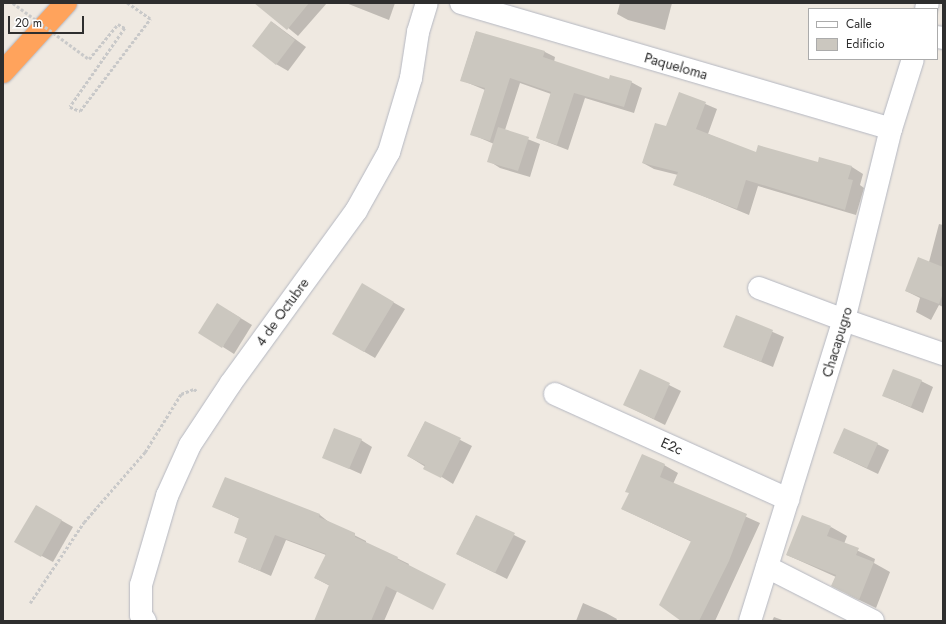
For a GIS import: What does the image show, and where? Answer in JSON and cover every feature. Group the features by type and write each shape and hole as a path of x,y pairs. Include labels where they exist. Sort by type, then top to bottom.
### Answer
{"highway":[{"path":"3,72 66,3"}],"street":[{"name":"4 de Octubre","path":"144,621 141,615 141,585 167,496 190,445 215,407 356,211 389,152 411,78 418,32 427,3"},
{"name":"Paqueloma","path":"461,3 891,129"},
{"name":"Chacapugro","path":"750,621 844,320 891,129 913,60"},
{"path":"759,288 844,320 943,354"},
{"name":"E2c","path":"555,394 788,499"},
{"path":"767,567 873,621"}],"path":[{"path":"13,3 89,60 118,24 125,28 70,108 80,111 150,20 126,3"},
{"path":"30,603 84,522 145,452 181,394 194,389 215,407"}],"building":[{"path":"254,3 309,3 287,30"},
{"path":"271,21 295,40 276,65 252,46"},
{"path":"476,31 545,51 543,57 609,79 610,75 632,81 624,107 574,93 557,145 536,138 551,92 510,78 490,141 470,135 485,88 460,81"},
{"path":"679,92 706,102 696,129 756,152 758,145 818,162 819,157 852,166 848,179 853,180 845,210 746,180 737,209 673,185 678,172 642,163 655,123 666,126"},
{"path":"498,127 529,137 518,171 487,162"},
{"path":"918,257 943,267 943,293 939,304 905,291"},
{"path":"362,283 394,302 364,352 332,334"},
{"path":"217,303 241,318 222,348 198,333"},
{"path":"736,315 773,330 761,362 723,347"},
{"path":"640,369 670,383 654,419 623,405"},
{"path":"893,369 922,380 911,407 882,396"},
{"path":"425,421 461,438 441,478 423,469 425,465 407,456"},
{"path":"334,428 362,439 349,469 322,458"},
{"path":"844,428 878,443 867,468 833,453"},
{"path":"642,454 665,464 660,477 747,514 729,561 699,621 681,621 659,605 691,541 621,509 629,493 625,492"},
{"path":"225,477 320,514 319,517 355,533 355,537 398,557 397,559 446,584 433,610 386,586 371,621 314,621 329,585 314,578 326,554 275,535 260,571 238,562 247,538 234,533 239,518 212,507"},
{"path":"36,505 62,520 41,557 14,542"},
{"path":"476,515 515,533 495,573 456,554"},
{"path":"802,515 831,526 827,536 859,548 856,555 874,562 859,600 831,586 836,575 786,555"}]}
